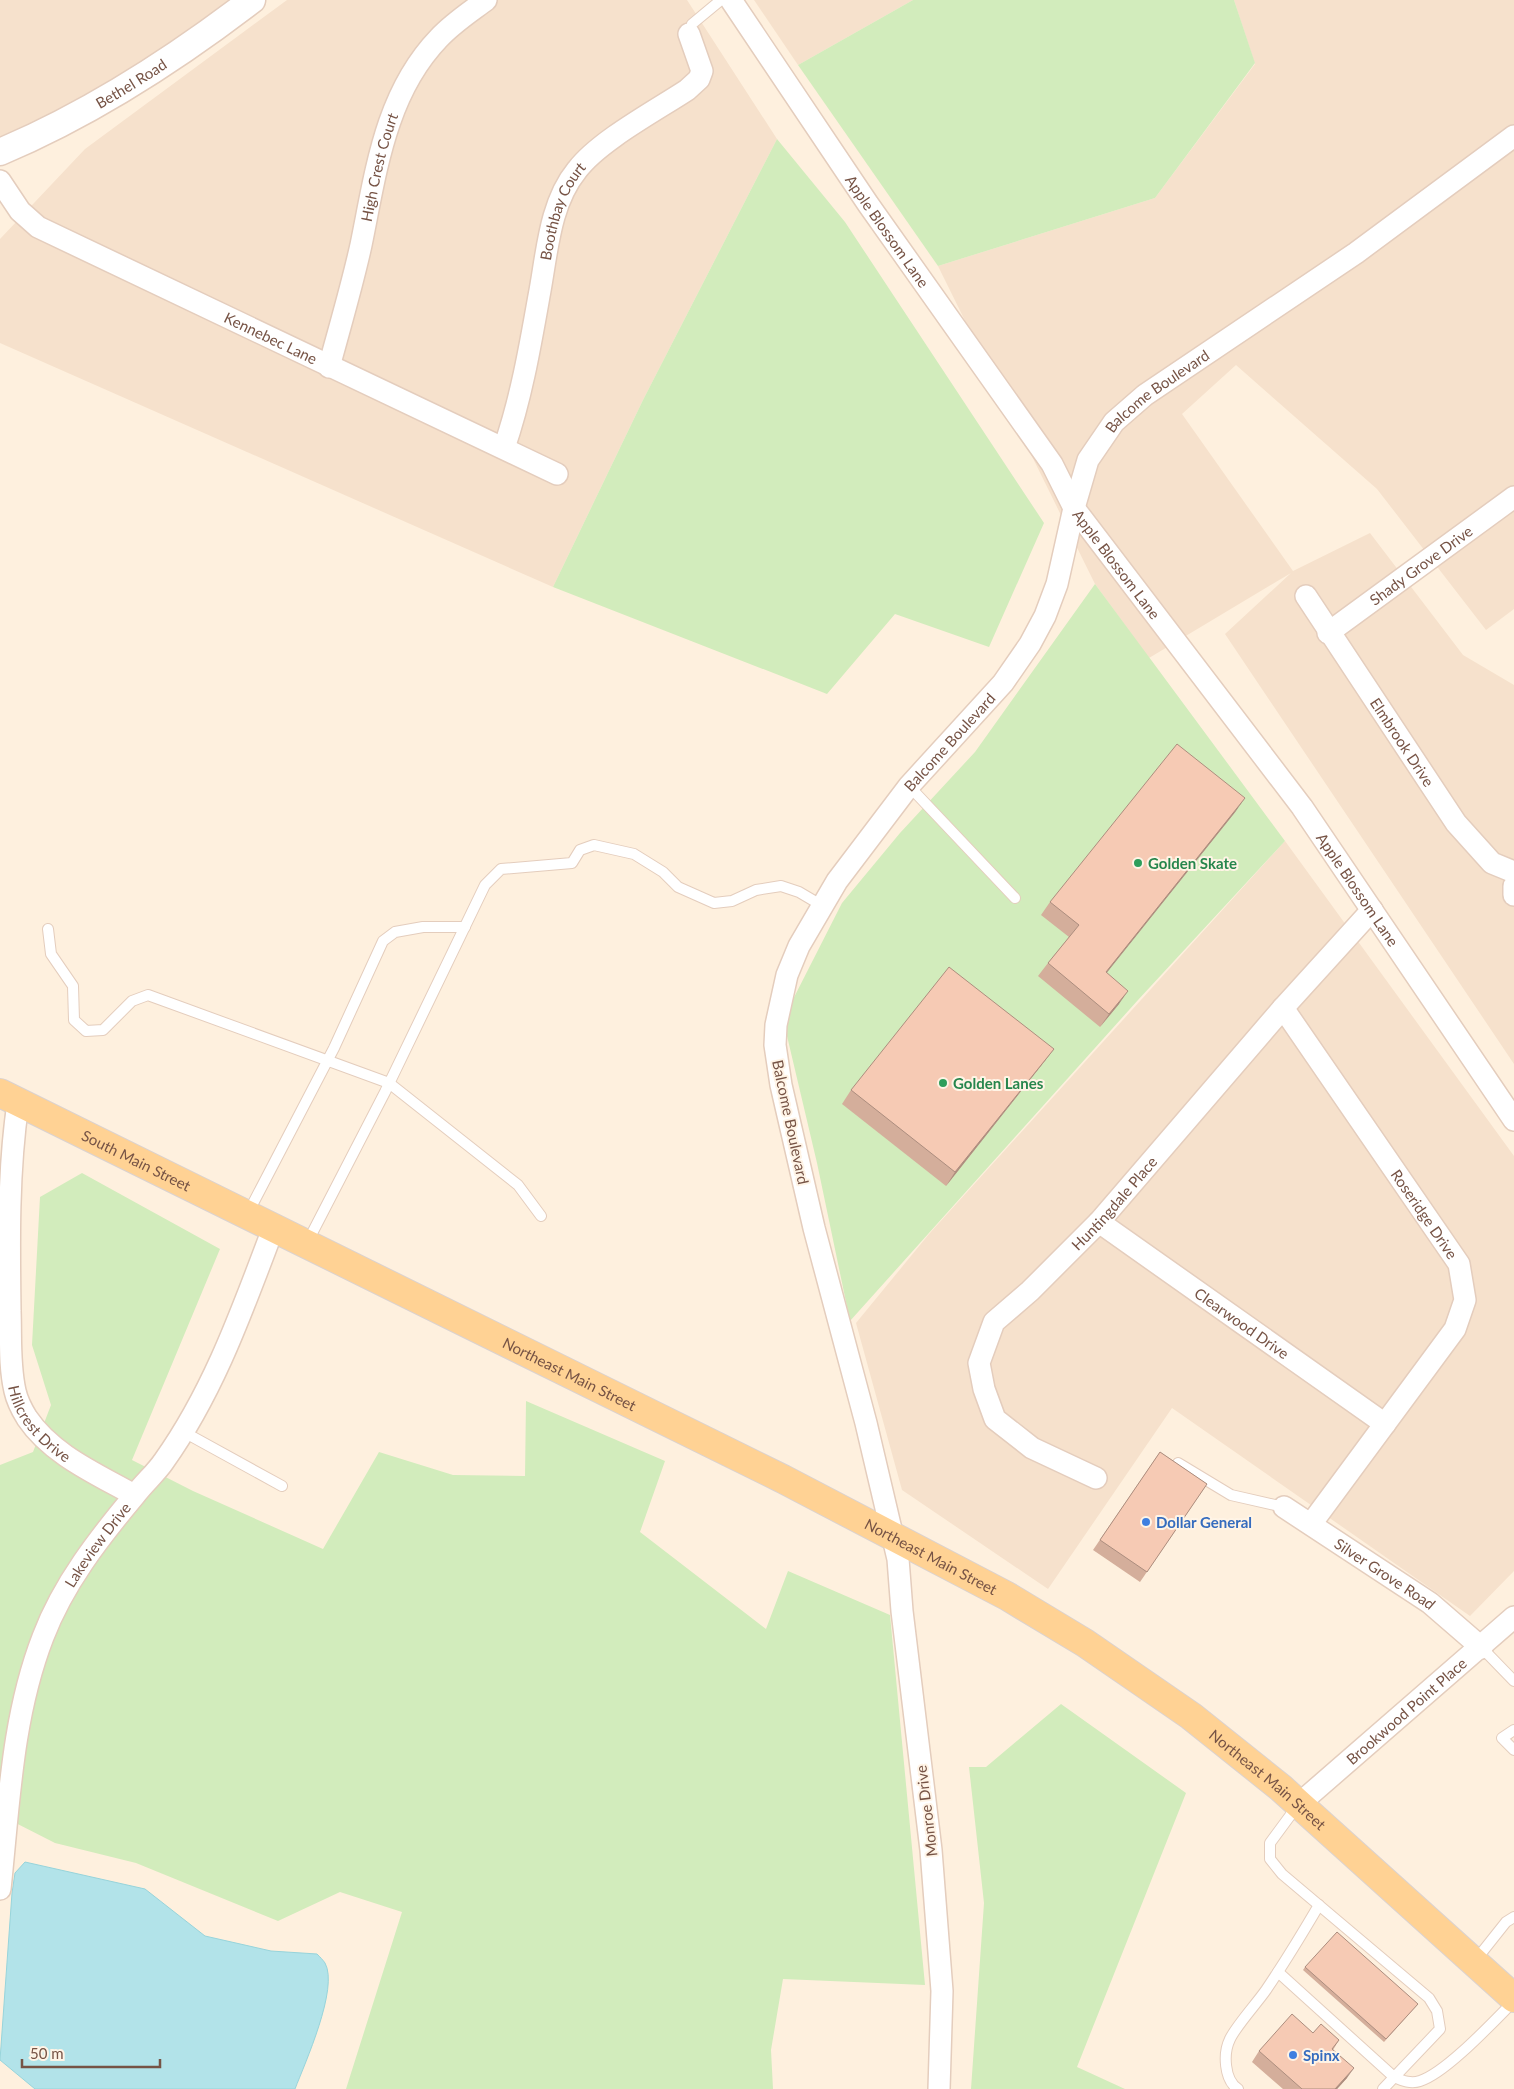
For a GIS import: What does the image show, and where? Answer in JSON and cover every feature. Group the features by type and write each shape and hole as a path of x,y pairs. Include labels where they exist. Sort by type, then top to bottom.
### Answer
{"main road":[{"name":"South Main Street","path":"9,1098 273,1229"},
{"name":"Northeast Main Street","path":"273,1229 627,1401 891,1534 1007,1596 1085,1643 1191,1716 1299,1804 1514,1999"}],"street":[{"name":"Bethel Road","path":"0,152 95,104 158,66 252,0"},
{"name":"High Crest Court","path":"329,367 353,282 380,152 393,111 420,60 439,38 461,18 486,0"},
{"name":"Apple Blossom Lane","path":"732,1 868,204 1052,464 1074,508 1302,807 1514,1120"},
{"name":"Boothbay Court","path":"504,448 514,416 532,334 553,221 562,194 577,170 598,149 687,90 699,79 702,71 689,34"},
{"name":"Balcome Boulevard","path":"891,1534 866,1423 814,1228 777,1066 776,1025 787,975 799,946 821,905 837,881 909,786 1003,683 1030,644 1045,616 1057,584 1074,508 1088,460 1105,433 1128,408 1356,253 1514,136"},
{"name":"Kennebec Lane","path":"0,182 20,212 38,227 557,474"},
{"name":"Shady Grove Drive","path":"1328,632 1514,497"},
{"name":"Elmbrook Drive","path":"1306,596 1456,823 1492,862 1514,872"},
{"path":"1514,886 1514,896"},
{"name":"Huntingdale Place","path":"1096,1478 1032,1448 995,1419 984,1389 979,1362 994,1322 1030,1291 1099,1222 1284,1008 1372,910"},
{"name":"Roseridge Drive","path":"1284,1008 1459,1264 1465,1300 1455,1329 1311,1524"},
{"name":"Hillcrest Drive","path":"9,1098 12,1146 10,1277 12,1361 15,1390 27,1419 43,1436 78,1464 134,1495"},
{"name":"Clearwood Drive","path":"1099,1222 1385,1424"},
{"name":"Lakeview Drive","path":"0,1889 19,1720 37,1654 57,1604 77,1569 134,1495 164,1461 198,1405 233,1334 273,1229"},
{"name":"Silver Grove Road","path":"1284,1508 1430,1603 1482,1648"},
{"name":"Monroe Drive","path":"891,1534 898,1559 902,1611 931,1850 942,1991 939,2089"},
{"name":"Brookwood Point Place","path":"1299,1804 1482,1648 1514,1618"}],"lane":[{"path":"689,34 692,24 732,1"},
{"path":"909,786 1015,898"},
{"path":"306,1245 389,1083 485,886 501,869 572,862 580,850 594,845 634,854 663,872 678,887 714,903 732,901 756,890 781,886 800,892 821,905"},
{"path":"248,1215 328,1059 383,941 395,932 423,927 465,927"},
{"path":"48,930 51,954 73,986 74,1020 86,1031 103,1030 132,1001 148,995 328,1059 389,1083 518,1185 541,1216"},
{"path":"182,1431 282,1486"},
{"path":"1178,1462 1232,1495 1284,1508"},
{"path":"1482,1648 1514,1681"},
{"path":"1514,1730 1502,1738 1514,1750"},
{"path":"1299,1804 1270,1843 1270,1859 1282,1874 1429,1998 1437,2010 1440,2030 1383,2089"},
{"path":"1238,2089 1234,2087 1227,2071 1226,2056 1230,2039 1278,1972 1319,1905"},
{"path":"1474,1962 1506,1922 1514,1917"},
{"path":"1278,1972 1394,2078 1407,2082 1419,2082 1436,2074 1514,1999"}],"shaded area":[{"path":"0,0 265,0 0,148"},
{"path":"287,0 687,0 777,139 643,400 553,587 0,343 0,239 85,149"},
{"path":"754,0 913,0 798,65"},
{"path":"1234,0 1514,0 1514,609 1486,630 1377,489 1236,365 1182,414 1293,571 1370,533 1463,655 1514,685 1514,1064 1225,634 1291,573 1149,658 1095,584 938,266 1155,198 1255,64"},
{"path":"1285,841 1514,1156 1514,1571 1470,1616 1172,1408 1048,1589 902,1490 856,1323 929,1234"}],"green space":[{"path":"913,0 1234,0 1255,63 1155,198 938,266 798,65"},
{"path":"777,139 845,222 1044,523 989,647 895,614 827,694 553,587 643,400"},
{"path":"1095,584 1285,841 1138,1000 850,1321 817,1163 783,1019 842,903 900,833 975,752"},
{"path":"82,1173 220,1249 132,1460 193,1491 323,1549 379,1452 453,1475 525,1476 526,1401 665,1461 640,1532 766,1629 788,1571 890,1615 925,1985 783,1979 771,2050 773,2089 346,2089 402,1912 340,1892 278,1921 136,1863 55,1843 0,1815 0,1465 33,1452 51,1405 32,1345 40,1197"},
{"path":"1061,1704 1186,1793 1077,2067 1125,2089 971,2089 984,1903 969,1767 986,1767"}],"water":[{"path":"25,1862 145,1889 205,1936 271,1951 317,1954 325,1963 328,1975 328,1990 313,2044 295,2089 35,2089 0,2060 12,1893 15,1873"}],"building":[{"name":"Golden Skate","path":"1177,744 1245,798 1106,972 1128,991 1109,1014 1048,963 1079,925 1050,902"},
{"name":"Golden Lanes","path":"949,967 1054,1049 955,1172 851,1090"},
{"name":"Dollar General","path":"1160,1452 1207,1484 1147,1572 1100,1540"},
{"name":"Spinx","path":"1337,1932 1418,2004 1386,2039 1305,1967"},
{"name":"Spinx","path":"1292,2014 1313,2033 1321,2024 1339,2040 1332,2049 1354,2068 1335,2089 1302,2089 1259,2051"}],"place":[{"name":"Golden Skate","path":"1138,863"},
{"name":"Golden Lanes","path":"943,1083"},
{"name":"Dollar General","path":"1146,1522"},
{"name":"Spinx","path":"1293,2055"}]}
